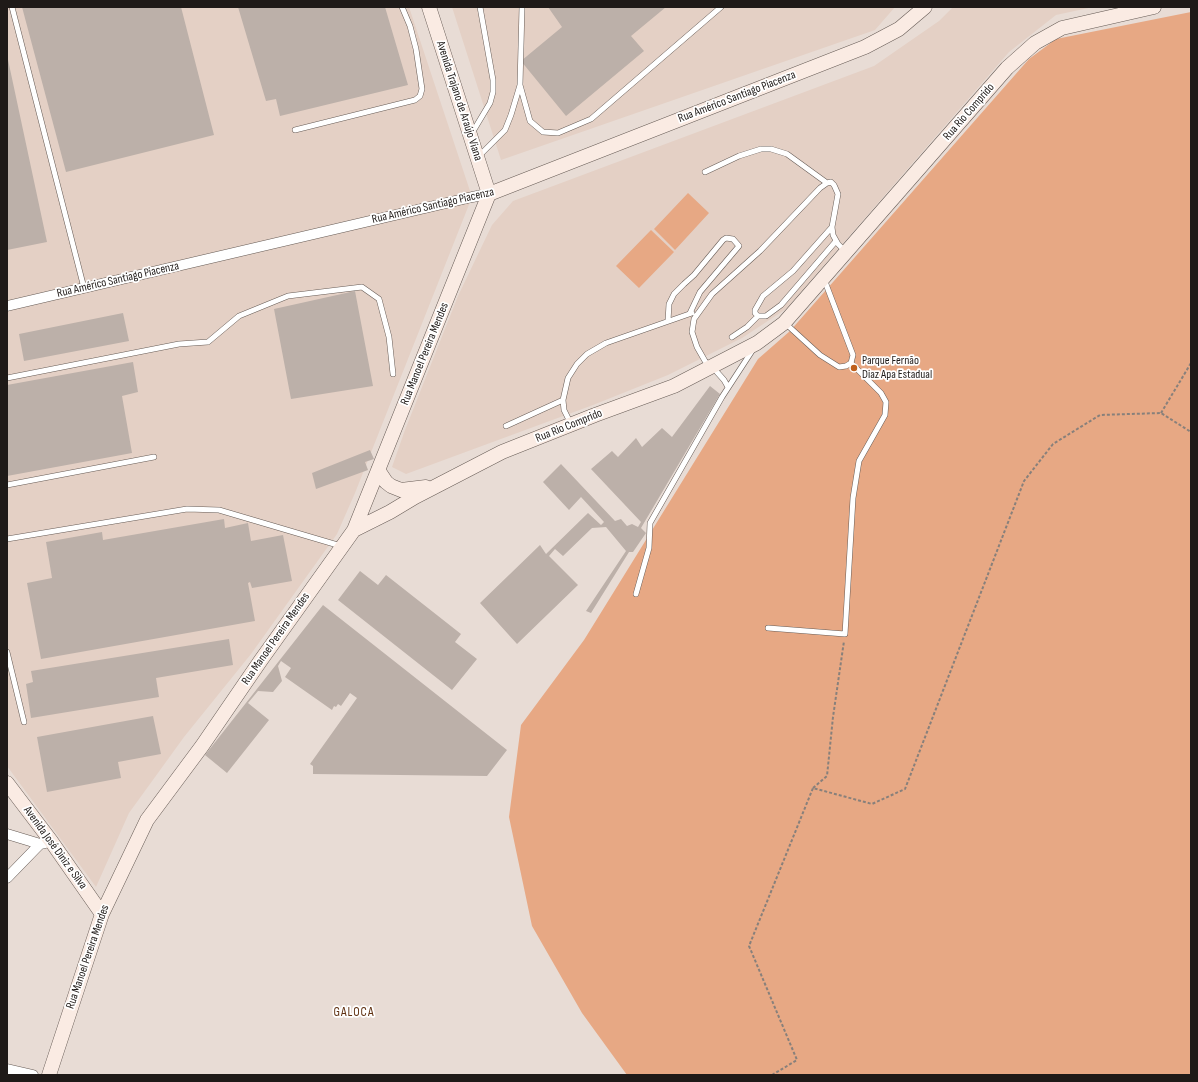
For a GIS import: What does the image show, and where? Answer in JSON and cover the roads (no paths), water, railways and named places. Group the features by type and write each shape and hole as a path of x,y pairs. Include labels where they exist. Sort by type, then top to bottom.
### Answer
{"street":[{"name":"Avenida Trajano de Araújo Viana","path":"429,7 489,194"},
{"name":"Rua Américo Santiago Piacenza","path":"7,306 489,194 865,47 900,29 925,7"},
{"name":"Rua Rio Comprido","path":"354,530 390,512 415,496 502,452 674,386 757,343 784,323 1007,68 1035,43 1062,28 1154,7"},
{"name":"Rua Manoel Pereira Mendes","path":"49,1075 102,914 147,820 202,746 260,660 354,530 489,194"},
{"path":"378,470 386,482 401,490 414,490 438,485"},
{"name":"Avenida José Diniz e Silva","path":"7,783 45,843 102,914"},
{"path":"7,834 45,843"},
{"path":"7,878 45,843"},
{"path":"7,1069 33,1075"}],"lane":[{"path":"12,7 84,288"},
{"path":"295,130 415,100 420,96 422,89 416,49 410,26 402,7"},
{"path":"471,136 490,103 493,92 493,80 480,7"},
{"path":"478,158 505,130 520,85 522,7"},
{"path":"520,85 530,121 543,132 558,134 591,119 721,7"},
{"path":"705,172 738,156 761,149 771,149 787,154 827,183 831,182 834,185 838,194 832,227 833,235 836,241 846,252"},
{"path":"728,387 716,371 710,367 696,347 692,332 694,319 712,294 760,251 820,188 827,183"},
{"path":"758,316 755,313 755,310 763,296 793,271 832,227"},
{"path":"668,320 669,304 674,294 694,275 723,240 726,238 733,239 739,246 700,292 690,313"},
{"path":"732,337 747,327 758,316 766,316 781,305 836,241"},
{"path":"784,323 820,355 839,367 846,366 851,363 853,355 823,278"},
{"path":"7,378 179,344 208,342 239,316 288,296 362,287 379,299 389,337 393,374"},
{"path":"571,425 564,410 563,400 568,378 577,364 587,354 606,343 668,320 699,311"},
{"path":"636,594 648,548 650,523 728,387 757,343"},
{"path":"768,628 845,634 853,498 859,461 885,414 886,402 881,393 851,363"},
{"path":"506,426 563,400"},
{"path":"7,485 154,458"},
{"path":"7,539 187,509 219,510 342,547"},
{"path":"7,652 24,722"}],"place":[{"name":"Parque Fernão Diaz Apa Estadual","path":"854,368"}],"district":[{"name":"GALOCA","path":"354,1013"}]}
